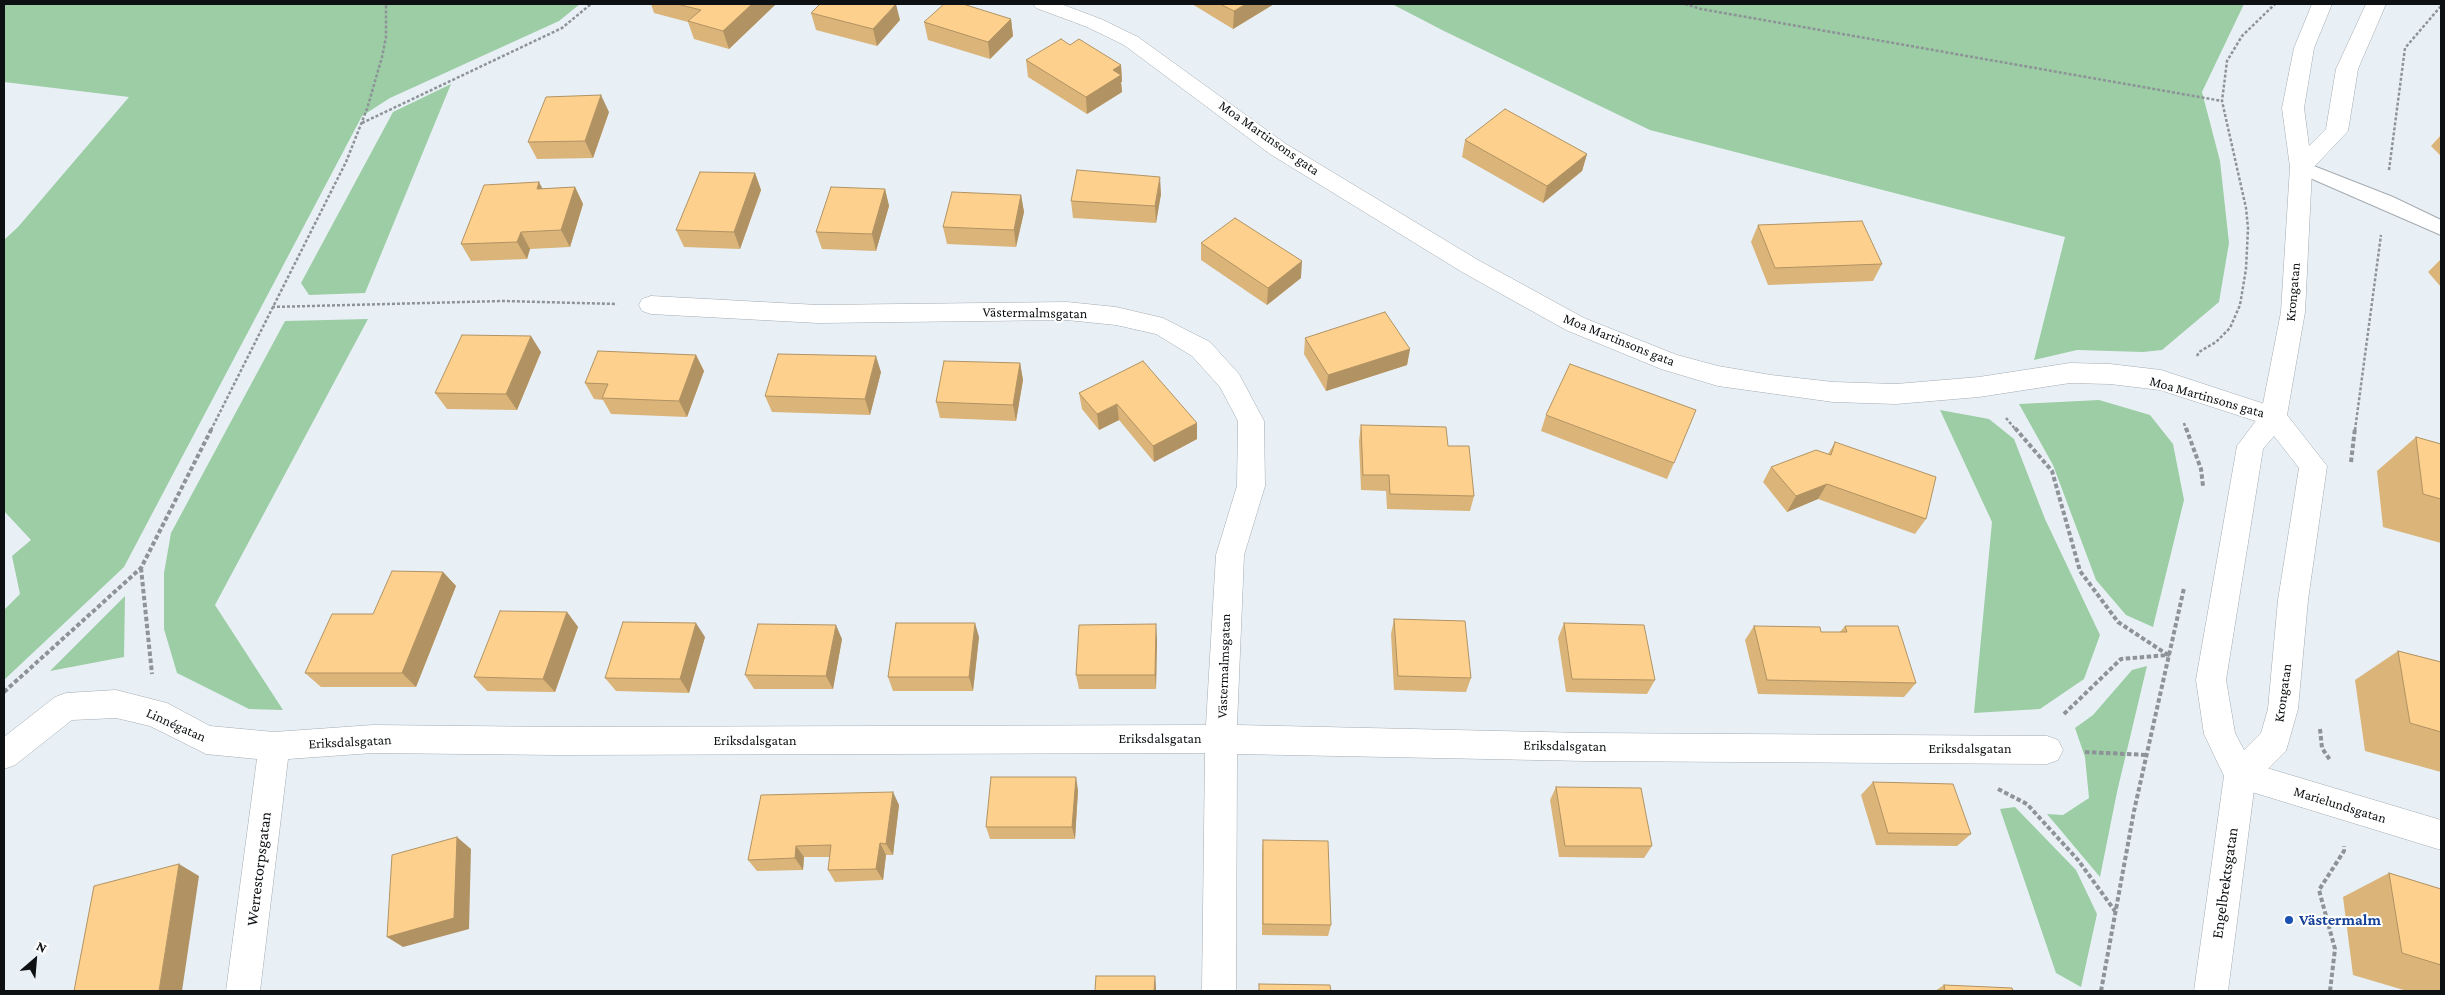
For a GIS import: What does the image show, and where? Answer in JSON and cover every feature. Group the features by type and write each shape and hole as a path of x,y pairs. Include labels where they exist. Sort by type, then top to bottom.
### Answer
{"street":[{"name":"Moa Martinsons gata","path":"1043,4 1094,23 1131,41 1278,149 1470,266 1575,324 1670,362 1718,376 1770,385 1833,392 1896,394 1979,387 2070,373 2110,374 2161,380 2274,417"},
{"name":"Krongatan","path":"2274,417 2313,466 2293,600 2282,709 2275,741 2240,775 2220,734 2210,680 2250,446 2274,417 2293,312 2301,167 2292,108 2304,48 2322,4"},
{"path":"2301,167 2337,131 2347,69 2376,4"},
{"name":"Västermalmsgatan","path":"650,305 818,314 1067,311 1116,316 1163,328 1201,349 1230,381 1251,421 1251,486 1230,555 1224,628 1219,991"},
{"name":"Linnégatan","path":"4,755 66,707 116,704 156,713 206,740 274,746"},
{"name":"Eriksdalsgatan","path":"274,746 373,739 559,741 1221,739 1586,747 2047,750"},
{"name":"Werrestorpsgatan","path":"243,991 274,746"},
{"name":"Marielundsgatan","path":"2240,775 2441,835"},
{"name":"Engelbrektsgatan","path":"2211,991 2240,775"}],"lane":[{"path":"2301,167 2386,202 2441,228"}],"path":[{"path":"4,692 141,568 346,162 361,123 382,57 386,37 386,4"},
{"path":"361,123 562,28 591,4"},
{"path":"1685,4 1700,9 2222,101"},
{"path":"2203,496 2201,469 2184,419 2193,361 2199,352 2216,342 2230,328 2240,305 2246,269 2248,228 2246,208 2222,101 2223,80 2227,61 2233,49 2242,36 2275,4"},
{"path":"2350,471 2405,48 2441,6"},
{"path":"272,307 502,300 650,305"},
{"path":"1979,387 2052,471 2080,571 2118,622 2168,655 2121,659 2066,710 2047,750 2147,755"},
{"path":"141,568 156,713"},
{"path":"2101,991 2134,811 2186,579"},
{"path":"2319,723 2322,748 2341,772 2346,783 2344,850 2319,890 2335,950 2330,991"},
{"path":"1995,787 2027,804 2078,860 2116,912"}],"green space":[{"path":"4,4 580,4 559,21 390,98 362,116 124,567 4,680 4,610 20,594 12,556 31,540 4,511 4,240 18,227 129,97 4,82"},
{"path":"1392,4 2244,4 2202,92 2220,161 2229,243 2219,302 2162,350 2143,352 2077,350 2034,360 2065,237 1650,130"},
{"path":"451,84 365,293 309,295 301,283 393,112"},
{"path":"368,319 215,605 283,710 249,709 177,673 164,629 164,573 171,533 285,321"},
{"path":"2099,400 2150,415 2173,444 2184,500 2153,627 2126,615 2096,580 2053,465 2019,404"},
{"path":"1940,410 1989,419 2014,439 2045,519 2100,635 2084,679 2040,709 1974,713 1992,522"},
{"path":"125,596 124,657 50,671"},
{"path":"2147,666 2117,792 2100,877 2047,814 2063,815 2089,798 2085,757 2075,728 2093,715 2132,670"},
{"path":"2015,807 2076,870 2097,914 2081,987 2056,973 2000,809"}],"building":[{"path":"677,4 752,4 723,31 688,21 701,10"},
{"path":"820,4 896,4 873,29 811,13"},
{"path":"944,4 963,4 1011,19 988,42 924,22"},
{"path":"1220,4 1246,4 1234,11"},
{"path":"1061,39 1070,45 1079,39 1121,65 1113,70 1121,75 1086,97 1026,60"},
{"path":"601,95 585,141 528,142 546,97"},
{"path":"1505,109 1587,154 1547,186 1465,140"},
{"path":"1077,170 1160,177 1155,206 1071,201"},
{"path":"700,172 755,173 734,232 676,230"},
{"path":"539,182 537,189 575,187 561,230 521,232 517,242 461,244 484,185"},
{"path":"831,187 885,189 872,234 816,232"},
{"path":"952,192 1021,195 1014,230 943,227"},
{"path":"1235,218 1302,261 1268,288 1201,243"},
{"path":"1862,221 1882,264 1775,268 1758,225"},
{"path":"1385,312 1410,349 1328,375 1305,338"},
{"path":"462,335 531,336 506,394 435,393"},
{"path":"598,351 696,355 679,401 602,398 608,384 585,383"},
{"path":"778,354 876,356 865,399 765,396"},
{"path":"944,361 1020,363 1013,405 936,402"},
{"path":"1143,361 1197,423 1153,446 1117,404 1097,414 1079,393"},
{"path":"1570,364 1696,410 1674,463 1546,415"},
{"path":"1361,425 1446,427 1448,446 1469,446 1474,496 1390,494 1389,475 1363,475"},
{"path":"2416,437 2441,444 2441,499 2423,494"},
{"path":"1835,442 1936,477 1926,519 1827,484 1796,496 1771,467 1816,450 1831,455"},
{"path":"392,571 443,572 402,673 305,673 332,614 373,614"},
{"path":"500,611 567,612 543,679 474,677"},
{"path":"1394,619 1465,621 1471,678 1398,676"},
{"path":"623,622 696,623 680,679 605,678"},
{"path":"896,623 975,623 969,677 888,677"},
{"path":"1564,623 1644,625 1655,680 1572,679"},
{"path":"758,624 836,625 826,676 745,675"},
{"path":"1156,624 1155,675 1076,675 1079,625"},
{"path":"1754,626 1820,627 1821,632 1847,632 1845,626 1898,626 1916,683 1767,680"},
{"path":"2398,651 2441,662 2441,732 2410,723"},
{"path":"991,777 1076,777 1072,827 986,827"},
{"path":"1873,782 1953,784 1971,834 1888,833"},
{"path":"1556,787 1641,788 1652,846 1565,846"},
{"path":"893,792 886,844 880,843 876,869 828,870 831,845 796,846 795,858 748,860 761,795"},
{"path":"457,837 454,918 387,937 392,855"},
{"path":"1263,840 1328,841 1331,925 1263,924"},
{"path":"179,864 159,991 74,991 94,886"},
{"path":"2389,873 2441,889 2441,965 2402,953"},
{"path":"1096,976 1155,976 1154,991 1095,991"},
{"path":"1259,984 1330,985 1331,991 1259,991"},
{"path":"1944,985 2012,988 2013,991 1945,991"}],"place":[{"name":"Västermalm","path":"2289,920"}]}
